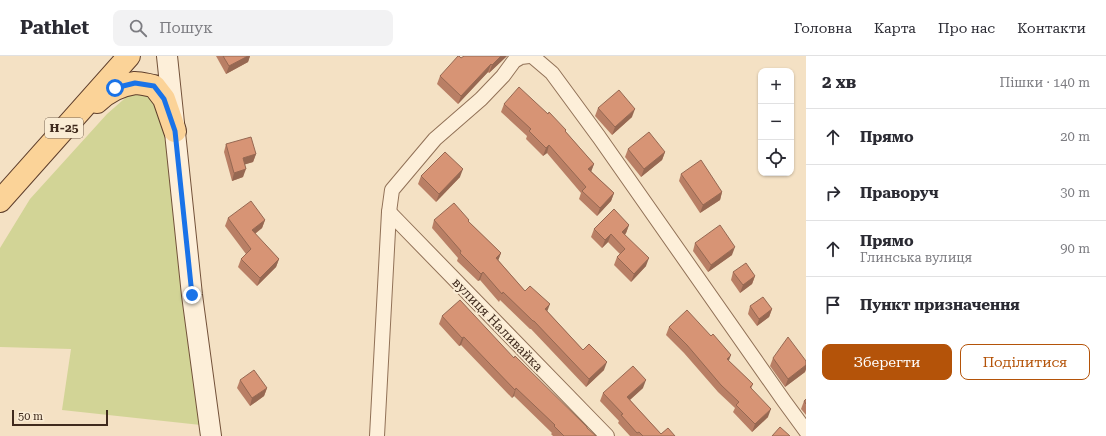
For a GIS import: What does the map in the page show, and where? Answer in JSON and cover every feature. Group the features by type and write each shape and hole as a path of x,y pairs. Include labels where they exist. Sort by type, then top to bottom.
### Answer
{"main road":[{"name":"Н-25","path":"0,201 128,56"},
{"path":"167,56 192,295 211,436"},
{"path":"50,145 58,142 102,97 115,88 135,83 154,86 164,99 175,131"}],"street":[{"path":"377,436 389,212 392,190 435,139 481,99 503,76 514,61 521,57 530,56 552,73 599,137 806,431"},
{"name":"вулиця Наливайка","path":"389,212 607,436"}],"green space":[{"path":"131,93 163,93 210,426 62,410 71,349 0,347 0,248 30,199 107,114"}],"building":[{"path":"223,56 248,56 229,66"},
{"path":"458,56 461,58 464,56 501,56 492,65 491,64 461,96 440,76"},
{"path":"519,87 548,114 549,112 566,130 565,131 594,164 588,169 614,193 600,208 582,191 586,187 549,145 546,148 529,131 531,129 504,104"},
{"path":"619,90 635,109 615,127 598,108"},
{"path":"649,132 665,152 644,169 628,149"},
{"path":"251,137 256,154 243,158 246,169 234,173 226,144"},
{"path":"445,152 463,169 439,194 421,176"},
{"path":"701,160 722,192 703,205 681,174"},
{"path":"251,201 265,220 252,230 279,259 260,278 241,259 251,249 228,218"},
{"path":"454,203 469,220 468,221 501,253 496,258 525,291 530,286 550,304 545,309 583,350 589,344 607,362 589,379 534,321 503,292 502,294 483,272 481,274 460,253 461,251 434,220"},
{"path":"614,209 629,225 622,232 649,258 634,274 617,257 625,249 611,234 605,240 594,229"},
{"path":"720,225 735,247 711,265 695,243"},
{"path":"746,263 755,276 743,285 733,272"},
{"path":"763,297 772,309 759,319 750,306"},
{"path":"460,300 514,358 515,356 596,436 564,436 554,426 555,425 516,388 515,390 464,337 462,338 442,316"},
{"path":"687,310 711,336 713,334 731,355 727,359 753,384 750,387 771,409 755,424 736,405 739,402 721,385 687,345 669,327"},
{"path":"788,337 806,361 806,365 788,379 773,358"},
{"path":"633,366 646,380 627,397 661,434 668,428 675,436 643,436 639,432 637,433 621,415 623,414 603,393"},
{"path":"254,370 267,388 252,398 240,380"},
{"path":"780,427 790,436 772,436"}],"route":[{"path":"115,88 135,83 154,86 164,99 175,131 192,295"}]}
